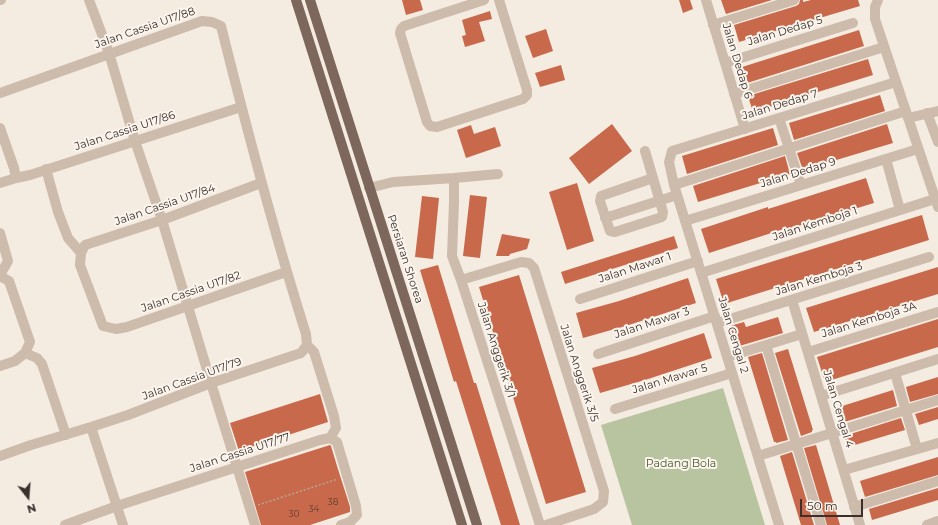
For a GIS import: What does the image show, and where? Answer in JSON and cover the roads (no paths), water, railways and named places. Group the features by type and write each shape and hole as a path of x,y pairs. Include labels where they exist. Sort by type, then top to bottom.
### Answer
{"main road":[{"path":"296,0 462,525"},
{"name":"Persiaran Shorea","path":"310,0 476,525"},
{"path":"345,154 351,161 360,180 364,185 370,188 365,195 368,227"}],"street":[{"path":"89,0 109,53 135,141 162,220 255,525"},
{"path":"484,0 404,26 401,29 400,33 427,122 430,126 437,127 523,98 527,95 527,90 499,0"},
{"name":"Jalan Dedap 6","path":"706,0 744,129"},
{"path":"713,25 794,0"},
{"path":"878,0 875,7 875,18 918,149 934,181 937,203"},
{"name":"Jalan Cassia U17/88","path":"0,93 202,21 212,22 221,26 241,107"},
{"name":"Jalan Dedap 5","path":"725,63 853,23"},
{"path":"734,94 884,47"},
{"name":"Jalan Dedap 7","path":"672,151 896,82"},
{"path":"241,107 286,272 306,334 304,349 314,352 334,416 336,428 330,438 337,442 356,506 357,515 350,522 341,525"},
{"name":"Jalan Cassia U17/86","path":"0,183 30,175 241,107"},
{"path":"674,185 789,148 907,115 938,111"},
{"path":"927,113 938,142"},
{"path":"779,118 801,185"},
{"path":"0,128 16,178"},
{"name":"Jalan Dedap 9","path":"685,221 918,149"},
{"path":"645,151 654,178 663,212 662,217 615,232 610,231 600,201 601,196 654,178"},
{"name":"Jalan Cengal 2","path":"672,151 669,162 674,185 779,525"},
{"path":"886,159 900,210"},
{"path":"46,169 58,212 68,238 81,254"},
{"path":"370,188 393,182 498,174"},
{"name":"Jalan Anggerik 3/1","path":"454,178 452,256 540,525"},
{"name":"Jalan Cassia U17/84","path":"81,254 85,245 162,220 262,183"},
{"path":"605,218 677,195"},
{"name":"Jalan Kemboja 1","path":"701,273 900,210 937,203"},
{"path":"0,233 8,261 0,275 10,281 30,342 25,353 15,361 0,366"},
{"name":"Jalan Cassia U17/82","path":"81,254 80,265 103,326 116,329 127,327 286,272"},
{"name":"Jalan Kemboja 3","path":"716,319 792,300 929,257"},
{"name":"Jalan Mawar 1","path":"580,299 698,261"},
{"name":"Jalan Anggerik 3/5","path":"461,280 521,262 529,263 534,268 604,491 603,502 594,509 546,525"},
{"name":"Jalan Cengal 4","path":"792,300 860,525"},
{"name":"Jalan Kemboja 3A","path":"808,352 938,312"},
{"name":"Jalan Mawar 3","path":"598,354 716,319"},
{"path":"727,357 802,334"},
{"path":"766,345 821,525"},
{"name":"Jalan Cassia U17/79","path":"0,456 128,415 304,349"},
{"path":"25,353 37,358 42,364 66,435"},
{"path":"821,396 938,359"},
{"name":"Jalan Mawar 5","path":"615,409 732,373"},
{"path":"895,373 917,449"},
{"path":"758,456 938,400"},
{"path":"91,427 123,525"},
{"name":"Jalan Cassia U17/77","path":"64,525 117,506 330,438"},
{"path":"844,470 938,443"},
{"path":"854,507 938,481"},
{"path":"927,525 938,522"}],"park label":[{"name":"Padang Bola","path":"681,464"}]}
